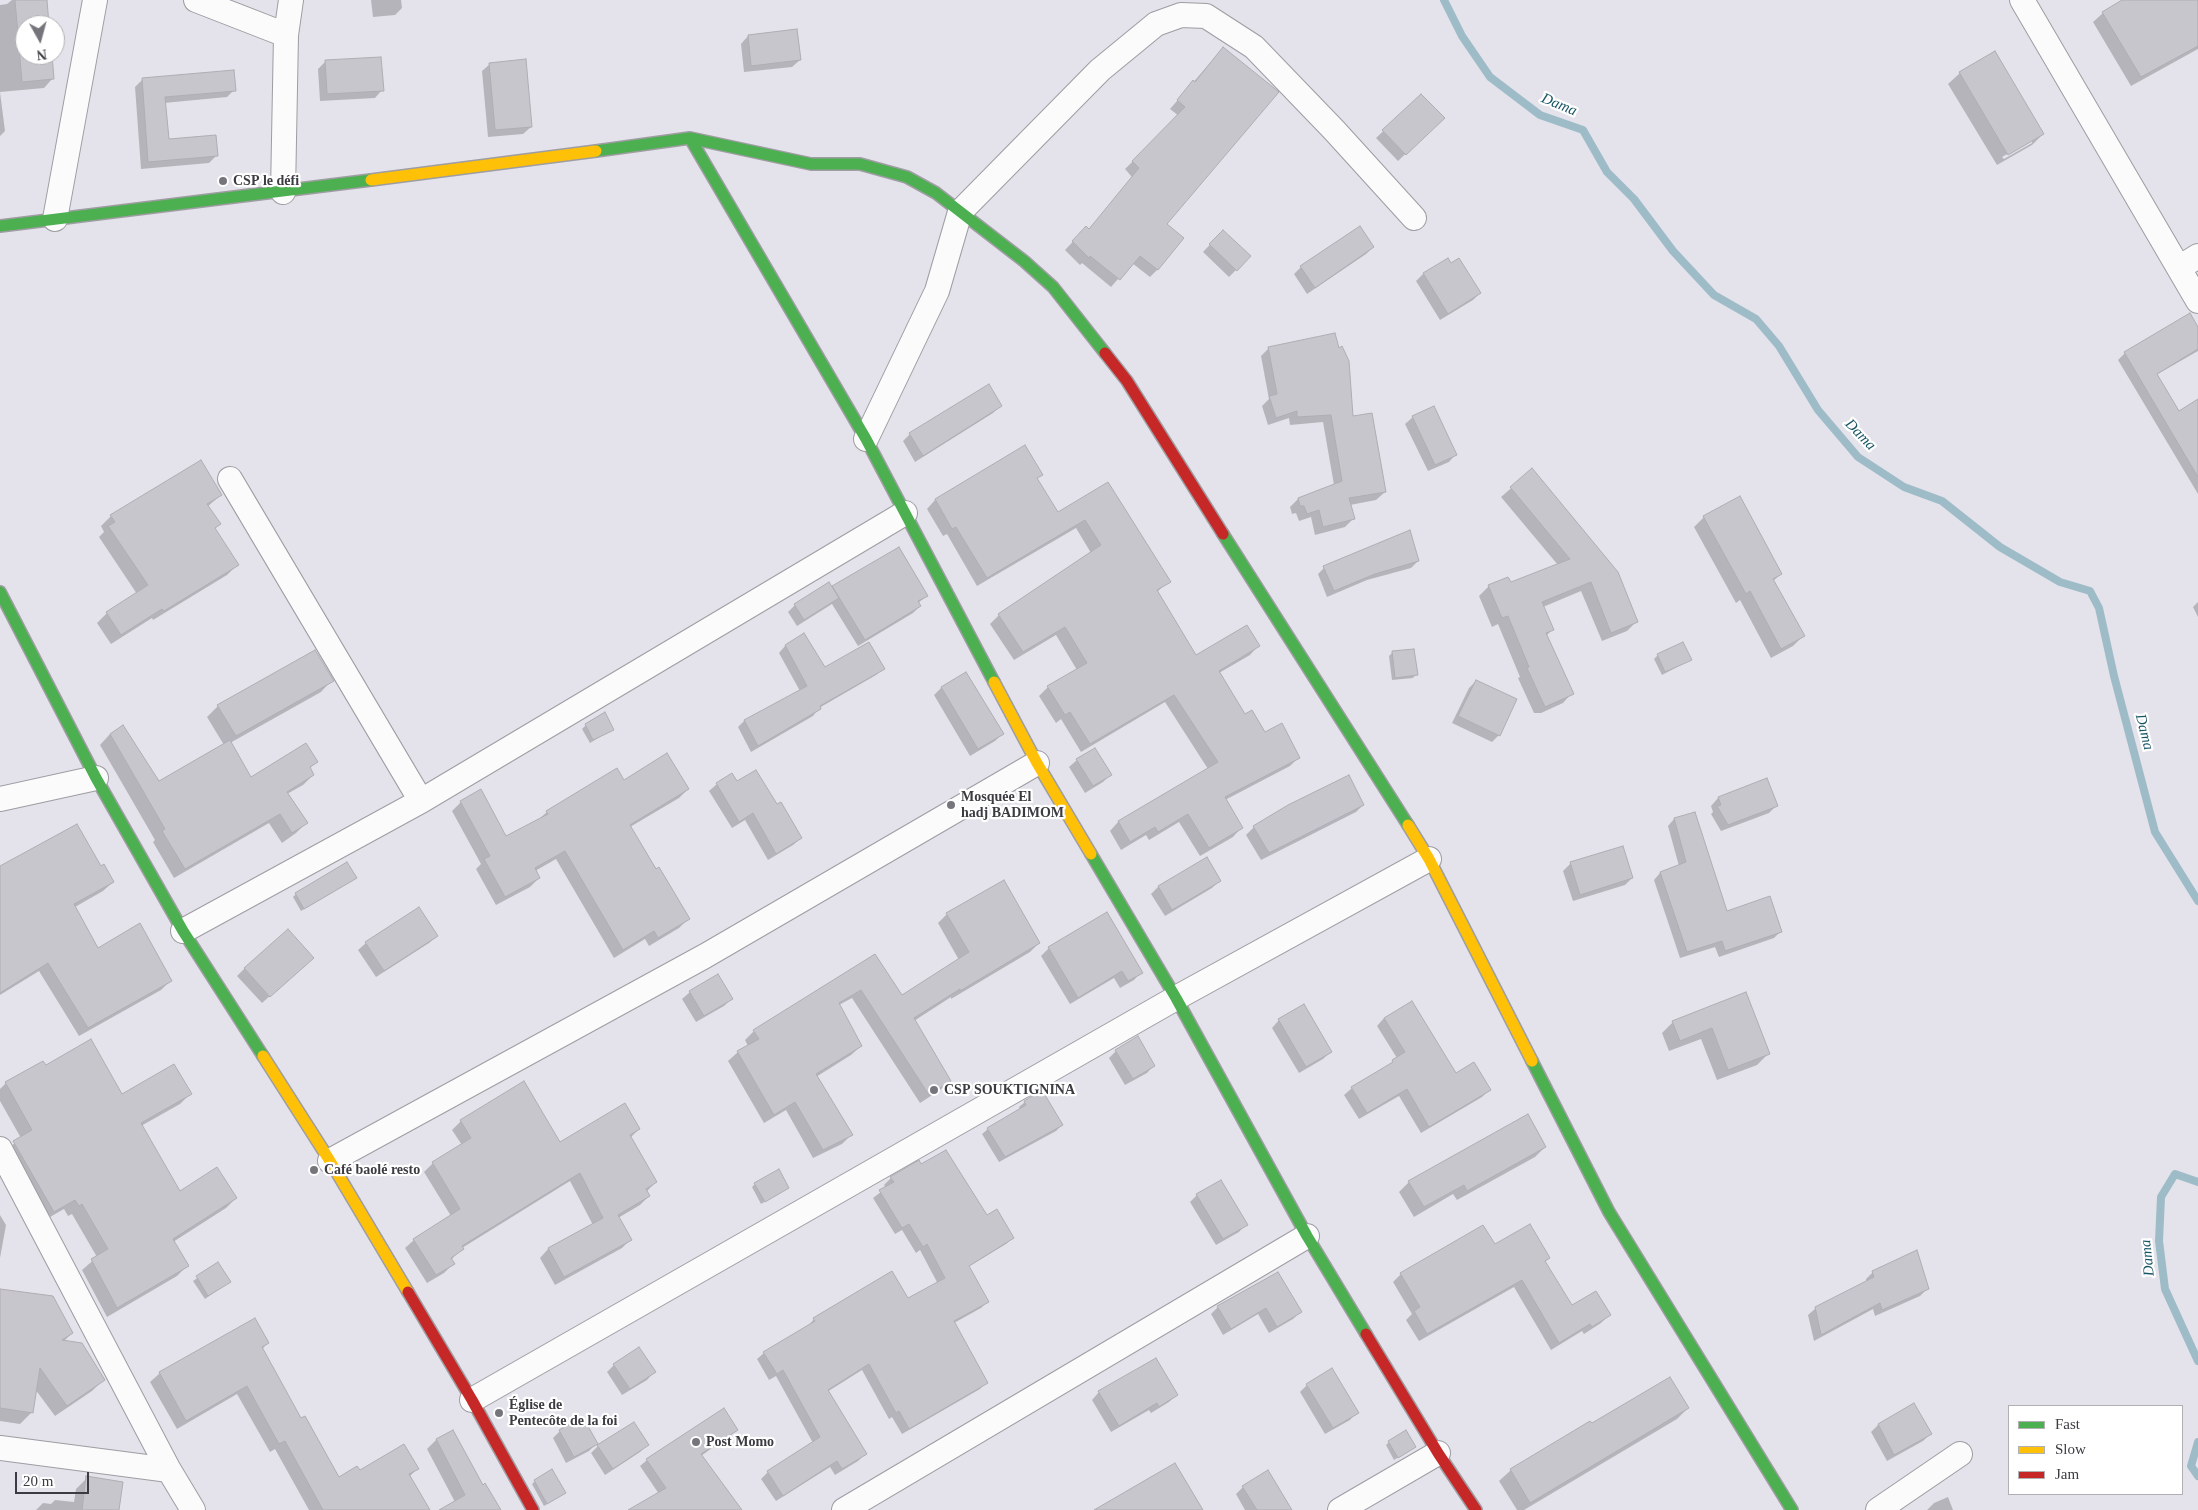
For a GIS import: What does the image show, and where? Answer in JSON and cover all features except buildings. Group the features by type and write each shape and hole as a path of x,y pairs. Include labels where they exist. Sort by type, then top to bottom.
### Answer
{"street":[{"path":"55,219 95,0"},
{"path":"196,0 286,34"},
{"path":"283,192 286,34 291,0"},
{"path":"2022,0 2189,262 2198,301"},
{"path":"866,439 937,291 960,212 1100,70 1156,24 1181,16 1206,16 1254,47 1334,130 1414,218"},
{"path":"0,226 283,192 690,138 811,164 860,164 907,177 936,193 1017,255 1053,287 1127,381 1429,859 1609,1212 1792,1510"},
{"path":"690,138 866,439 1037,763 1176,998 1307,1236 1438,1453 1476,1510"},
{"path":"230,479 421,801"},
{"path":"184,931 421,801 905,513"},
{"path":"0,592 96,778 184,931 330,1161 472,1400 533,1510"},
{"path":"330,1161 705,956 1037,763"},
{"path":"0,799 96,778"},
{"path":"472,1400 1176,998 1429,859"},
{"path":"1,1154 169,1470 193,1510"},
{"path":"844,1510 1307,1236"},
{"path":"0,1448 169,1470"},
{"path":"1340,1510 1438,1453"},
{"path":"1878,1510 1960,1454"}],"waterway":[{"name":"Dama","path":"1444,0 1462,36 1490,77 1540,115 1583,130 1607,172 1634,199 1673,251 1714,295 1756,319 1779,346 1818,410 1858,457 1904,487 1942,501 2000,547 2060,582 2090,591 2099,608 2114,676 2155,832 2198,901"},
{"name":"Dama","path":"2198,1182 2175,1174 2161,1197 2159,1241 2165,1289 2198,1361"},
{"name":"Dama","path":"2198,1442 2191,1466 2198,1476"}],"traffic: fast":[{"path":"690,138 866,439 994,682"},
{"path":"596,151 690,138 811,164 860,164 907,177 936,193 1024,261 1053,287 1105,353"},
{"path":"0,226 371,180"},
{"path":"1223,534 1408,825"},
{"path":"0,592 96,778 183,931 263,1056"},
{"path":"1091,854 1176,998 1307,1236 1366,1334"},
{"path":"1532,1061 1609,1212 1792,1510"}],"traffic: slow":[{"path":"371,180 596,151"},
{"path":"994,682 1037,763 1091,854"},
{"path":"1408,825 1429,859 1532,1061"},
{"path":"263,1056 330,1161 408,1292"}],"traffic: jam":[{"path":"1105,353 1127,381 1223,534"},
{"path":"408,1292 472,1400 533,1510"},
{"path":"1366,1334 1438,1453 1476,1510"}],"place":[{"name":"CSP le défi","path":"223,181"},
{"name":"Mosquée El hadj BADIMOM","path":"951,805"},
{"name":"CSP SOUKTIGNINA","path":"934,1090"},
{"name":"Café baolé resto","path":"314,1170"},
{"name":"Église de Pentecôte de la foi","path":"499,1413"},
{"name":"Post Momo","path":"696,1442"}]}
